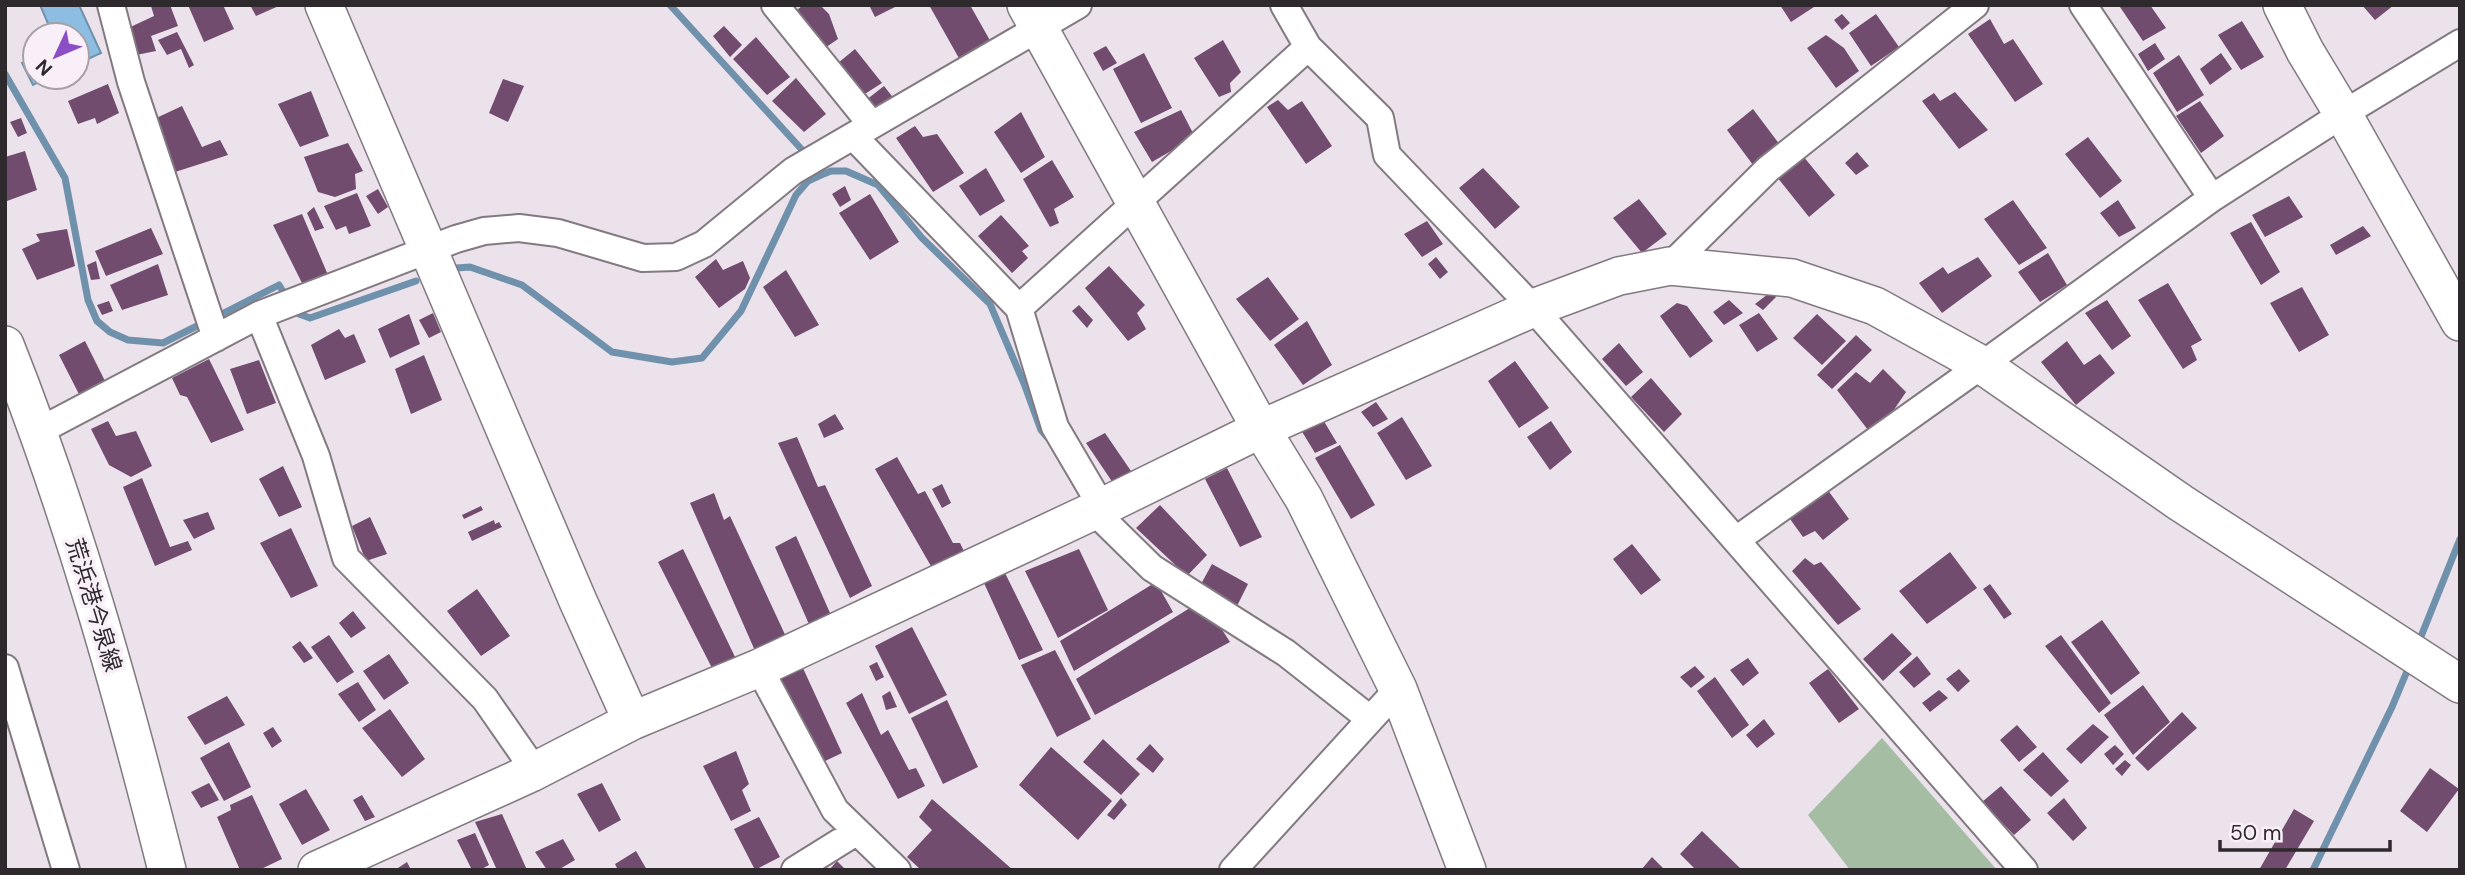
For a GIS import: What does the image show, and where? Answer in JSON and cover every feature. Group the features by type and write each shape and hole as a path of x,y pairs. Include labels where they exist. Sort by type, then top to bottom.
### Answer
{"street":[{"path":"111,5 131,82 212,326"},
{"path":"324,5 578,601 632,721"},
{"path":"775,5 863,131 1019,308 1055,427 1098,509 1152,568 1286,653 1363,713"},
{"path":"39,431 212,326 260,315 456,239 484,231 519,228 558,233 643,258 676,257 704,244 793,171 863,131 1033,17 1078,5"},
{"path":"1284,5 1308,47 1380,118 1387,155 1533,308 2024,870"},
{"path":"1670,266 1768,169 1975,5"},
{"path":"2083,5 2212,198"},
{"path":"2282,5 2305,51 2460,322"},
{"path":"1033,17 1261,429 1304,499 1398,689 1466,870"},
{"path":"1736,540 2212,198 2460,43"},
{"path":"1019,308 1308,47"},
{"path":"317,870 535,771 632,721 760,668 1261,429 1533,308 1619,276 1670,266 1792,278 1875,306 1982,365 2181,503 2446,675"},
{"path":"260,315 316,456 346,558 485,699 535,771"},
{"name":"荒浜港今泉線","path":"5,345 39,431 125,704 167,870"},
{"path":"5,668 66,870"},
{"path":"760,668 835,810 897,870"},
{"path":"1233,870 1363,713 1398,689"},
{"path":"795,870 856,832"}],"green space":[{"path":"1882,738 1997,870 1850,870 1808,815"}],"water":[{"path":"40,5 79,5 86,21 47,21"},
{"path":"91,31 101,53 91,58"}],"building":[{"path":"153,5 170,5 178,26 151,36 156,51 136,55 124,30 154,16"},
{"path":"188,5 223,5 234,29 204,42"},
{"path":"250,5 281,5 256,16"},
{"path":"803,5 820,5 829,14 838,39 819,52 790,16"},
{"path":"869,5 899,5 875,17"},
{"path":"929,5 970,5 992,44 960,60"},
{"path":"1780,5 1817,5 1791,22"},
{"path":"2150,5 2166,28 2143,41 2120,7"},
{"path":"2362,5 2394,5 2375,20"},
{"path":"1842,14 1850,23 1842,30 1834,20"},
{"path":"1876,14 1899,47 1871,66 1849,33"},
{"path":"1990,19 2004,44 2013,39 2043,84 2015,102 1968,34"},
{"path":"2242,21 2264,57 2241,70 2218,35"},
{"path":"724,26 742,45 730,57 713,36"},
{"path":"177,32 194,65 189,68 181,49 167,55 158,40"},
{"path":"1826,35 1844,48 1859,71 1836,88 1807,48"},
{"path":"756,37 790,77 767,95 733,59"},
{"path":"1223,40 1241,72 1230,83 1231,92 1219,97 1194,58"},
{"path":"2155,43 2165,59 2148,71 2138,54"},
{"path":"1106,46 1117,63 1103,71 1093,53"},
{"path":"855,49 882,83 857,99 832,68"},
{"path":"1144,53 1172,108 1141,123 1113,69"},
{"path":"2221,53 2232,69 2210,85 2200,69"},
{"path":"2179,55 2204,95 2177,112 2153,73"},
{"path":"796,78 826,114 804,132 772,101"},
{"path":"503,79 524,86 508,122 489,113"},
{"path":"108,84 119,113 97,124 95,118 78,124 68,101"},
{"path":"884,86 895,100 869,114 861,104"},
{"path":"311,91 329,136 300,147 278,104"},
{"path":"1955,92 1988,130 1959,149 1922,101 1934,93 1940,101"},
{"path":"1278,100 1288,110 1302,101 1332,146 1306,164 1267,107"},
{"path":"2200,101 2224,136 2201,153 2176,116"},
{"path":"182,106 202,147 220,140 228,155 172,173 152,120"},
{"path":"1753,109 1783,149 1756,169 1727,130"},
{"path":"1181,110 1195,137 1152,162 1134,132"},
{"path":"1021,112 1045,157 1021,173 994,132"},
{"path":"21,118 27,133 18,137 10,122"},
{"path":"915,126 923,137 937,134 964,173 933,192 896,138"},
{"path":"2088,137 2122,181 2100,198 2065,154"},
{"path":"348,143 363,171 355,174 356,189 335,197 318,192 304,157"},
{"path":"25,151 37,190 7,201 5,157"},
{"path":"1857,152 1869,166 1856,175 1845,163"},
{"path":"1803,156 1835,195 1809,217 1777,177"},
{"path":"1052,160 1074,197 1054,209 1059,223 1050,227 1023,179"},
{"path":"986,168 1005,201 980,216 959,186"},
{"path":"1483,168 1520,207 1495,229 1459,188"},
{"path":"845,186 851,200 840,207 832,194"},
{"path":"378,189 388,207 378,214 366,196"},
{"path":"357,193 371,226 349,234 346,226 336,230 324,206"},
{"path":"870,194 899,242 870,260 839,213"},
{"path":"2289,196 2303,217 2265,237 2252,215"},
{"path":"1639,199 1667,234 1642,253 1613,218"},
{"path":"2013,200 2047,248 2019,265 1984,219"},
{"path":"2118,200 2136,228 2119,237 2100,213"},
{"path":"314,207 324,228 315,231 307,213"},
{"path":"302,214 328,275 303,285 273,225"},
{"path":"1001,215 1029,246 1022,251 1028,258 1012,273 978,236"},
{"path":"1427,221 1443,244 1422,257 1404,234"},
{"path":"2251,222 2280,272 2261,285 2230,233"},
{"path":"2363,226 2371,236 2336,255 2330,245"},
{"path":"151,228 163,254 106,276 95,251"},
{"path":"67,229 75,266 37,280 22,249 40,241 36,234"},
{"path":"2048,253 2067,285 2040,302 2018,272"},
{"path":"1436,257 1448,272 1440,279 1428,264"},
{"path":"1978,257 1992,276 1942,313 1919,283 1943,267 1948,274"},
{"path":"716,259 723,270 743,261 750,278 745,289 719,308 695,277"},
{"path":"96,261 100,279 91,280 87,265"},
{"path":"158,264 168,295 122,310 110,285"},
{"path":"1109,266 1145,305 1137,313 1146,329 1128,341 1085,288"},
{"path":"786,270 819,325 795,337 763,287"},
{"path":"1268,277 1299,319 1270,341 1236,299"},
{"path":"2168,283 2202,340 2191,346 2197,360 2183,369 2138,300"},
{"path":"2302,287 2329,335 2299,352 2270,303"},
{"path":"1772,291 1776,297 1763,310 1755,304"},
{"path":"1729,300 1743,313 1724,325 1713,312"},
{"path":"2107,300 2131,336 2112,350 2085,313"},
{"path":"109,301 113,311 102,315 97,305"},
{"path":"1677,303 1687,306 1713,341 1690,358 1660,316"},
{"path":"1079,305 1093,320 1087,328 1072,311"},
{"path":"433,313 441,332 429,338 419,320"},
{"path":"1759,313 1778,339 1757,352 1739,325"},
{"path":"409,314 420,344 390,358 378,329"},
{"path":"1817,314 1846,341 1822,365 1793,338"},
{"path":"1307,321 1332,365 1303,385 1274,345"},
{"path":"339,329 345,338 354,334 366,362 325,380 311,345"},
{"path":"1856,335 1872,350 1832,389 1817,375"},
{"path":"85,341 109,389 83,402 59,355"},
{"path":"2067,341 2084,365 2100,354 2115,373 2076,405 2041,362"},
{"path":"1619,343 1643,372 1626,386 1602,359"},
{"path":"424,355 442,400 411,414 395,369"},
{"path":"209,359 244,430 211,443 187,397 180,395 172,378"},
{"path":"259,360 276,403 247,414 230,369"},
{"path":"1515,361 1549,408 1519,428 1488,381"},
{"path":"1883,369 1906,392 1887,420 1868,430 1837,390 1856,372 1870,383"},
{"path":"1651,378 1682,414 1664,432 1631,397"},
{"path":"1376,402 1388,419 1373,427 1361,412"},
{"path":"835,414 844,429 824,438 818,424"},
{"path":"1402,417 1432,466 1406,480 1377,433"},
{"path":"1322,418 1337,443 1315,453 1301,430"},
{"path":"108,421 116,436 136,431 152,466 131,477 109,465 91,429"},
{"path":"1551,421 1572,452 1550,470 1527,437"},
{"path":"1105,433 1131,471 1113,483 1086,443"},
{"path":"797,437 818,487 825,485 872,586 850,598 778,443"},
{"path":"1340,445 1375,505 1351,519 1315,458"},
{"path":"897,457 918,494 925,491 953,543 960,543 967,557 935,573 875,469"},
{"path":"283,466 302,507 279,517 259,479"},
{"path":"1227,468 1262,537 1240,547 1205,479"},
{"path":"142,478 170,547 188,541 192,550 155,566 123,487"},
{"path":"942,484 951,503 942,508 932,489"},
{"path":"1827,489 1849,519 1823,540 1815,531 1803,537 1790,519"},
{"path":"714,493 724,520 730,516 788,641 756,653 690,503"},
{"path":"1160,505 1207,555 1187,576 1136,528"},
{"path":"481,506 483,510 464,519 462,515"},
{"path":"208,512 215,529 194,539 183,520"},
{"path":"370,517 387,554 366,561 352,526"},
{"path":"494,520 495,524 499,522 502,527 472,541 468,532"},
{"path":"291,528 318,586 291,598 260,543"},
{"path":"796,536 834,622 812,631 775,547"},
{"path":"1632,544 1661,580 1641,595 1613,559"},
{"path":"683,549 736,659 712,668 658,562"},
{"path":"1079,549 1108,610 1058,638 1025,571"},
{"path":"1950,552 1977,588 1927,624 1899,591"},
{"path":"1805,558 1814,565 1821,562 1861,609 1838,625 1792,571"},
{"path":"1212,564 1248,584 1237,606 1201,584"},
{"path":"1005,573 1043,650 1019,660 984,583"},
{"path":"1156,582 1173,612 1074,671 1060,641"},
{"path":"1990,584 2012,614 2004,619 1983,589"},
{"path":"477,589 510,636 481,656 447,611"},
{"path":"1193,606 1221,628 1230,642 1095,715 1076,679"},
{"path":"353,611 366,628 351,638 339,623"},
{"path":"2102,620 2140,673 2111,695 2071,642"},
{"path":"912,627 947,695 909,714 875,646"},
{"path":"1892,633 1912,654 1883,681 1863,659"},
{"path":"329,635 354,672 337,683 311,647"},
{"path":"2061,635 2111,703 2099,713 2045,646"},
{"path":"300,641 313,658 304,663 292,647"},
{"path":"1055,650 1091,719 1057,737 1021,665"},
{"path":"389,654 409,683 384,700 363,671"},
{"path":"1917,656 1931,674 1914,688 1899,672"},
{"path":"1748,658 1759,673 1743,686 1730,670"},
{"path":"877,662 884,677 876,681 869,666"},
{"path":"802,666 842,753 823,762 780,677"},
{"path":"1695,666 1705,677 1691,688 1680,677"},
{"path":"1828,669 1859,709 1839,723 1809,683"},
{"path":"1959,669 1970,681 1958,692 1946,679"},
{"path":"1715,677 1749,725 1732,738 1697,691"},
{"path":"358,682 376,710 359,722 338,694"},
{"path":"2143,685 2170,722 2133,755 2104,715"},
{"path":"1939,690 1948,698 1930,712 1922,703"},
{"path":"890,691 897,707 886,710 882,696"},
{"path":"862,693 881,735 888,730 909,770 916,768 925,786 898,799 846,703"},
{"path":"227,696 245,725 205,745 187,717"},
{"path":"947,700 978,767 943,784 911,718"},
{"path":"390,709 425,759 402,777 362,728"},
{"path":"2182,712 2197,728 2148,771 2135,758"},
{"path":"1764,719 1775,734 1757,748 1746,735"},
{"path":"2093,724 2109,737 2081,764 2066,749"},
{"path":"2017,725 2037,747 2019,762 2000,740"},
{"path":"273,727 282,741 272,748 263,733"},
{"path":"1103,739 1140,774 1121,795 1083,762"},
{"path":"229,742 251,787 224,801 200,758"},
{"path":"1150,744 1164,759 1153,773 1136,759"},
{"path":"2115,745 2124,754 2113,765 2104,754"},
{"path":"1051,747 1112,801 1078,840 1019,785"},
{"path":"736,751 749,784 742,790 751,811 731,821 703,766"},
{"path":"2043,752 2069,781 2051,797 2023,770"},
{"path":"2125,760 2131,765 2122,776 2115,769"},
{"path":"2430,768 2459,789 2427,832 2400,811"},
{"path":"209,783 219,800 201,808 191,792"},
{"path":"602,783 621,820 599,832 577,794"},
{"path":"2001,786 2031,820 2014,835 1982,802"},
{"path":"306,789 330,830 302,845 279,804"},
{"path":"252,795 282,859 259,870 240,870 217,817 231,810 230,805"},
{"path":"362,795 375,817 365,821 353,800"},
{"path":"1121,798 1127,805 1114,820 1107,815"},
{"path":"2064,798 2087,828 2073,841 2047,813"},
{"path":"932,799 1013,870 921,870 907,857 932,830 919,817"},
{"path":"2294,809 2314,821 2285,870 2259,870"},
{"path":"502,814 527,870 497,870 475,822"},
{"path":"759,817 780,857 755,870 734,829"},
{"path":"1702,831 1742,870 1696,870 1680,854"},
{"path":"475,833 489,865 480,870 472,870 457,840"},
{"path":"563,839 575,860 558,870 547,870 535,852"},
{"path":"636,851 647,870 618,870 615,864"},
{"path":"1652,857 1665,870 1641,870"},
{"path":"837,861 846,870 829,870"},
{"path":"407,862 411,870 395,870"}],"waterway":[{"path":"670,5 804,152"},
{"path":"5,74 65,178 88,300 97,321 110,332 128,340 163,343 205,322"},
{"path":"819,171 821,175 831,171 846,171 878,185 922,238 990,304 1041,430 1047,437"},
{"path":"457,268 470,267 522,285 612,352 672,362 702,358 741,311 796,195 808,181 821,175"},
{"path":"299,314 310,318 416,281"},
{"path":"216,317 279,285 284,293"},
{"path":"2418,644 2460,539"},
{"path":"2313,870 2410,664"}]}
